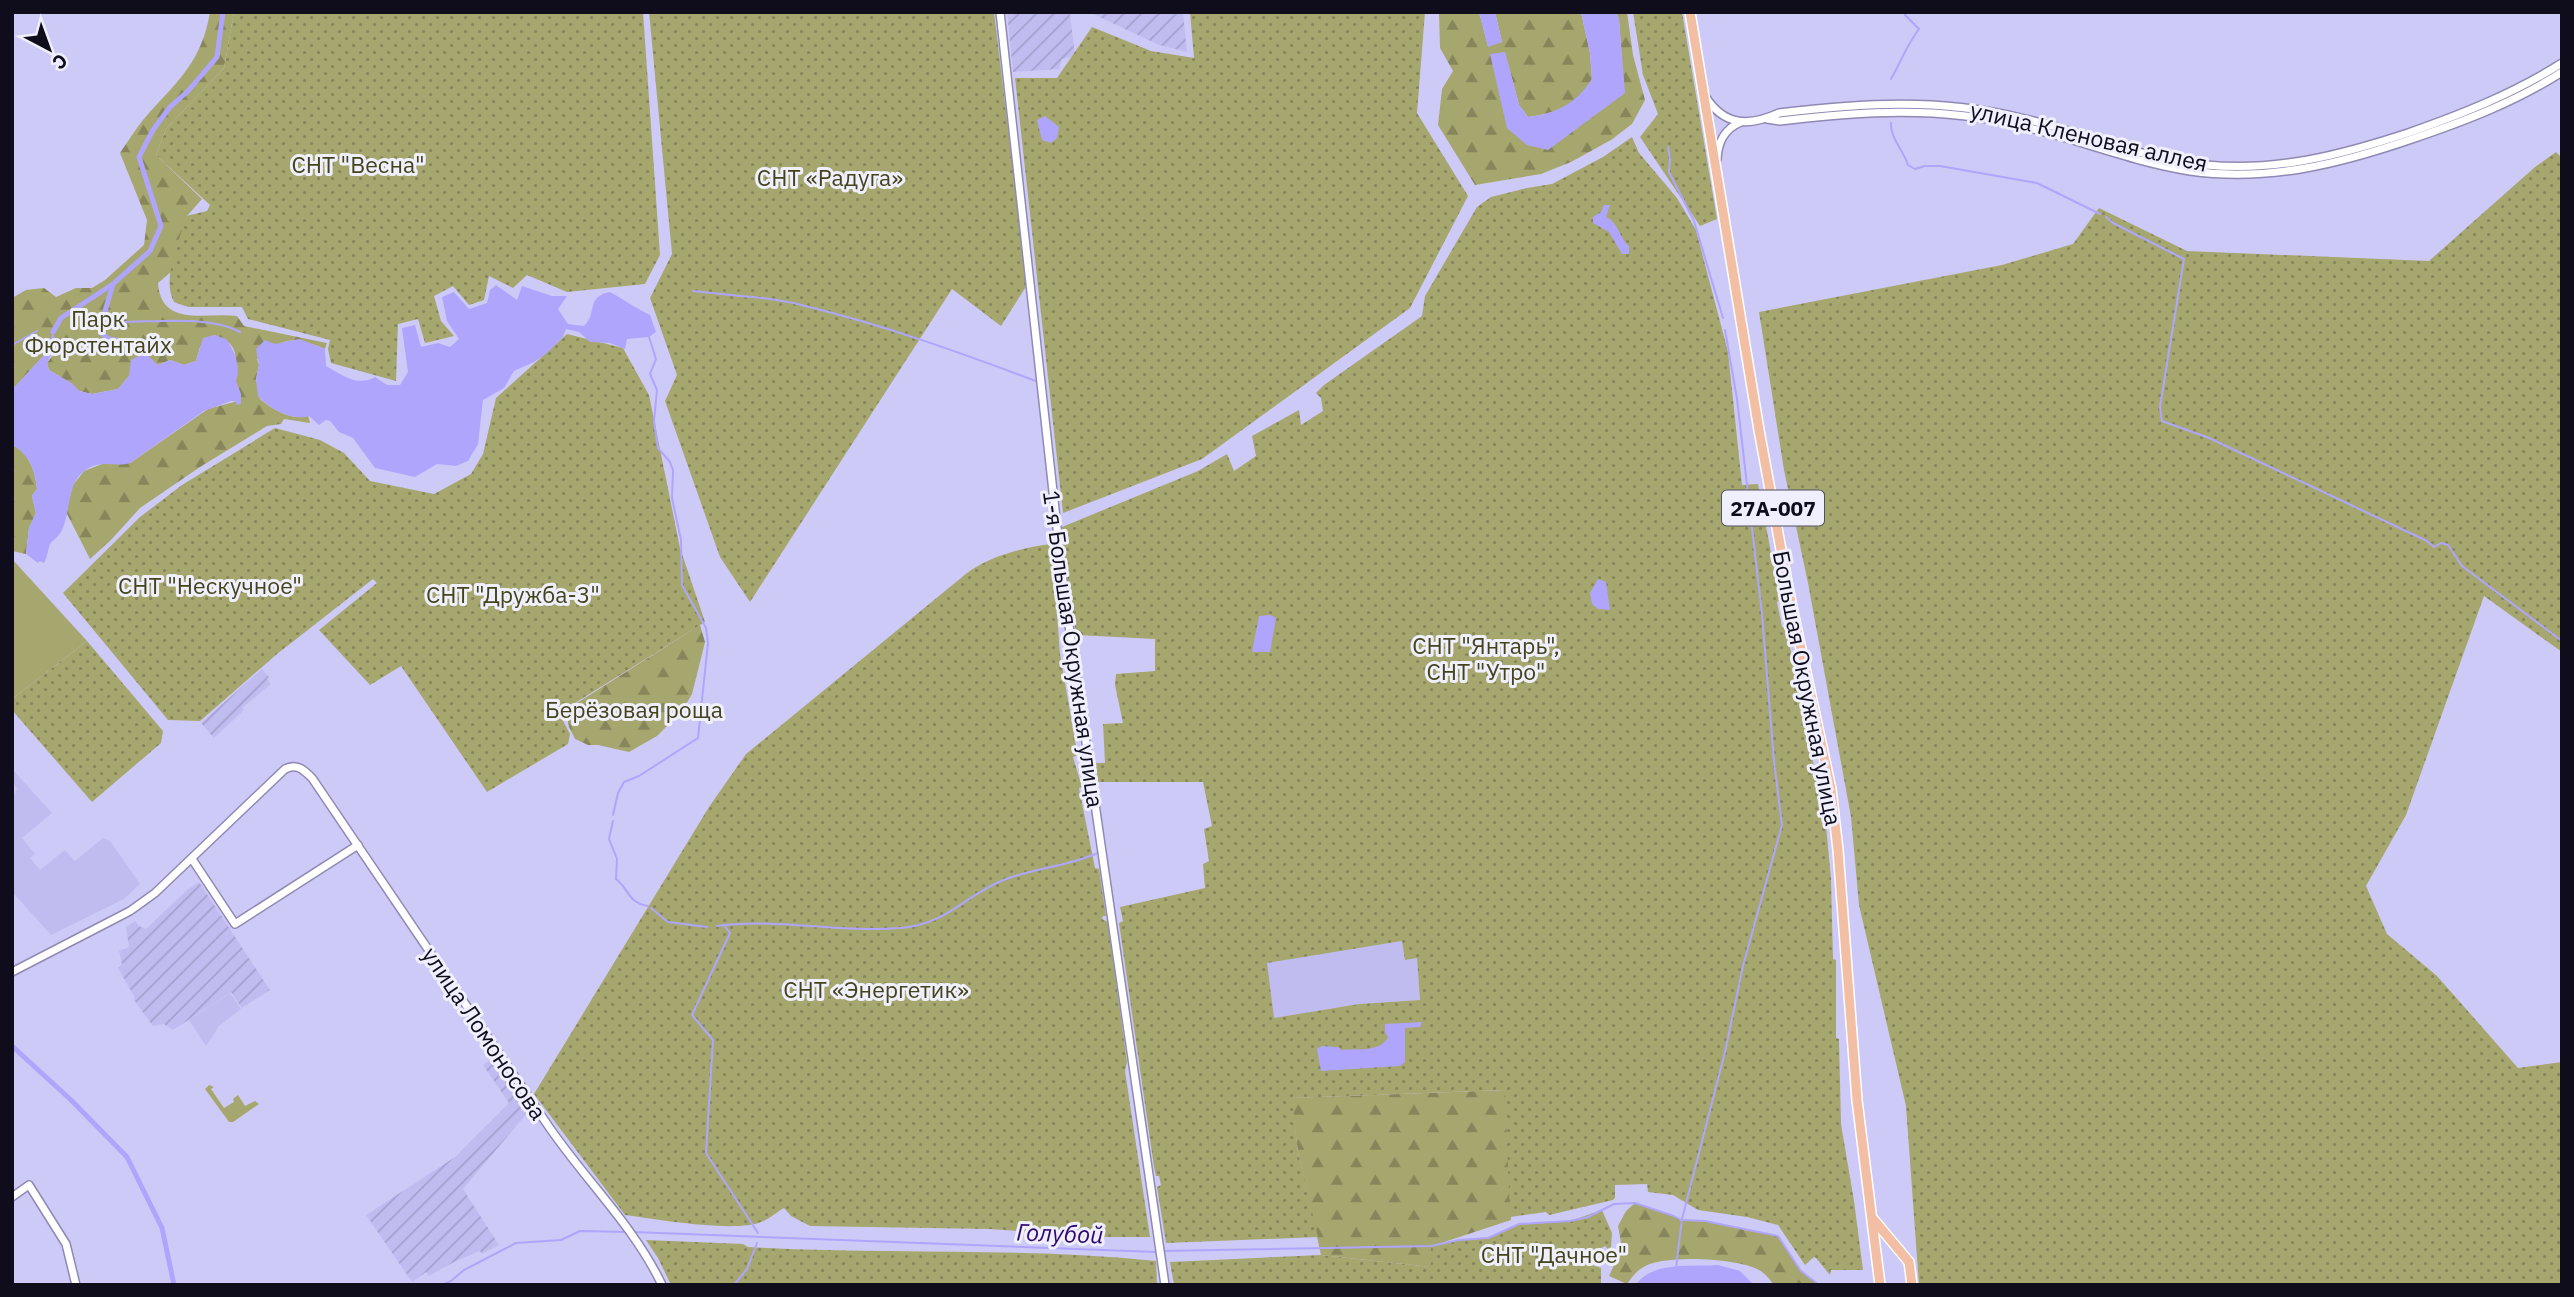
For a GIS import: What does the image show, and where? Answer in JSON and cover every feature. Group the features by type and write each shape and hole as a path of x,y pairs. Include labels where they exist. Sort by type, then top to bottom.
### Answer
{"highway":[{"name":"Большая Окружная улица","path":"1690,12 1761,444 1789,593 1831,789 1856,1090 1880,1285"},
{"path":"1872,1219 1909,1262 1912,1285"}],"street":[{"name":"1-я Большая Окружная улица","path":"1000,12 1064,591 1165,1285"},
{"name":"улица Кленовая аллея","path":"1767,119 1779,113 1852,105 1904,103 1952,106 2023,118 2129,149 2190,163 2232,167 2273,166 2346,152 2442,121 2503,96 2562,63"},
{"name":"улица Кленовая аллея","path":"1742,122 1881,111 1951,113 2021,125 2168,167 2206,173 2257,174 2322,166 2396,145 2487,111 2562,72"},
{"path":"1704,96 1721,116 1742,122"},
{"path":"1716,163 1722,136 1742,122"},
{"name":"улица Ломоносова","path":"192,859 285,769 294,766 302,768 312,778 556,1137 625,1223 662,1285"},
{"path":"12,972 130,911 155,894 192,859 235,924 358,845"},
{"path":"12,1197 29,1185 66,1244 76,1285"}],"shaded area":[{"path":"1007,12 1183,12 1187,52 1159,45 1093,14 1070,14 1075,56 1062,59 1059,69 1013,72"},
{"path":"1479,12 1495,12 1502,42 1488,47"},
{"path":"1581,12 1616,12 1619,19 1625,93 1548,150 1527,145 1507,128 1490,54 1505,52 1519,105 1528,117 1557,110 1580,95 1592,79 1590,53"},
{"path":"1045,116 1059,127 1057,138 1051,143 1042,140 1037,120"},
{"path":"1604,205 1610,205 1606,217 1613,222 1629,246 1629,254 1622,254 1609,232 1593,223 1593,217 1601,212"},
{"path":"496,285 517,300 522,286 552,296 567,296 558,309 568,324 584,326 597,298 610,292 650,315 656,332 649,337 627,339 625,349 610,343 590,342 579,332 566,329 563,337 547,353 514,371 504,388 483,400 478,444 468,461 456,466 437,464 415,477 375,468 353,438 339,432 330,421 326,420 319,425 309,416 289,415 268,405 258,396 256,379 259,365 256,349 265,340 275,344 299,339 325,349 326,366 344,376 362,381 375,377 387,385 400,385 408,372 402,328 415,325 421,347 438,343 450,347 459,339 447,321 442,297 454,292 469,309 487,303 490,290"},
{"path":"53,332 56,344 47,363 49,370 73,384 79,391 92,394 118,389 129,376 131,360 145,353 158,365 170,360 184,365 196,361 203,338 214,335 226,339 236,359 236,381 241,394 241,404 237,405 235,401 231,401 204,411 130,463 98,465 84,471 73,486 61,532 50,544 44,563 38,563 26,554 29,528 36,513 32,496 37,489 30,463 18,448 12,445 12,390 46,353"},
{"path":"1598,579 1606,582 1610,610 1598,609 1592,604 1590,593"},
{"path":"1270,615 1276,618 1270,652 1252,652 1259,616"},
{"path":"262,669 271,684 242,708 244,710 214,738 201,723"},
{"path":"12,769 52,813 22,838 35,854 30,858 40,870 65,850 75,861 103,838 110,841 140,884 124,899 51,935 15,895 12,896 12,798 17,789 12,779"},
{"path":"199,882 270,990 242,1008 231,992 173,1030 164,1024 153,1026 134,1000 118,968 122,965 119,951 129,947 126,927 135,921 146,929"},
{"path":"1402,941 1417,957 1420,1000 1359,1004 1274,1019 1266,963"},
{"path":"230,993 241,1009 219,1026 206,1046 189,1020"},
{"path":"1422,1022 1420,1027 1405,1028 1405,1062 1400,1066 1321,1071 1317,1049 1322,1046 1338,1047 1341,1050 1373,1048 1388,1038 1385,1024"},
{"path":"494,1057 529,1111 463,1189 499,1245 482,1254 480,1251 454,1262 429,1276 426,1272 412,1282 366,1215 455,1157 509,1103 483,1065"},
{"path":"1718,1265 1740,1271 1754,1285 1636,1285 1651,1272 1662,1269"}],"green space":[{"name":"Парк Фюрстентайх","path":"210,12 234,12 224,68 166,129 156,155 202,199 187,216 171,272 158,283 161,297 167,307 176,312 199,316 237,316 244,326 327,343 325,349 305,342 289,341 275,346 257,359 259,365 256,379 260,399 289,416 308,415 310,423 284,419 281,424 267,426 200,467 140,508 90,559 66,512 73,485 84,471 102,464 130,463 208,409 241,400 236,383 235,354 229,343 214,335 200,347 196,361 184,365 170,360 158,365 151,360 129,376 118,389 92,394 79,391 49,370 47,363 55,352 46,353 12,390 12,298 26,290 44,288 56,297 76,288 92,288 105,280 144,245 147,220 120,153 145,118 188,68 201,43"},
{"name":"СНТ \"Весна\"","path":"234,12 643,12 660,255 645,284 567,292 527,275 513,288 489,276 484,300 469,305 453,286 434,296 441,321 454,336 425,343 418,319 398,324 396,381 331,363 328,349 330,340 248,319 242,307 188,307 174,302 171,271 186,216 207,211 210,205 156,155 166,129 224,68"},
{"name":"СНТ «Радуга»","path":"649,12 994,12 1027,285 1001,326 952,289 750,602 720,557 665,401 677,375 650,298 672,254"},
{"path":"1190,12 1425,12 1417,113 1468,196 1410,308 1202,459 1063,513 1015,78 1057,78 1092,27 1151,51 1194,58"},
{"path":"1439,12 1479,12 1488,46 1502,42 1495,12 1581,12 1590,53 1592,79 1573,101 1565,106 1528,117 1519,105 1505,52 1527,145 1624,90 1619,19 1616,12 1627,12 1633,55 1645,100 1632,124 1611,140 1571,162 1541,174 1475,185 1438,125 1442,89 1453,71 1440,48"},
{"path":"1633,12 1682,12 1717,219 1700,226 1640,137 1658,114 1643,75"},
{"name":"СНТ \"Янтарь\", СНТ \"Утро\"","path":"1632,137 1639,153 1677,198 1696,230 1728,352 1742,485 1758,484 1780,600 1777,602 1782,627 1786,628 1826,825 1831,879 1833,959 1836,960 1836,1038 1839,1039 1841,1124 1863,1270 1831,1270 1830,1275 1814,1257 1805,1265 1778,1225 1747,1217 1698,1210 1673,1195 1648,1192 1647,1184 1615,1185 1613,1200 1549,1215 1546,1212 1510,1217 1505,1090 1292,1098 1298,1152 1318,1237 1166,1243 1157,1187 1161,1185 1154,1167 1119,923 1123,921 1120,907 1205,888 1203,864 1209,861 1204,829 1212,826 1203,782 1098,782 1096,763 1105,763 1103,724 1123,723 1115,685 1116,674 1155,671 1155,639 1078,635 1067,596 1062,527 1198,471 1227,454 1234,471 1256,456 1252,436 1299,410 1301,425 1323,411 1321,398 1316,393 1324,385 1422,316 1425,296 1477,207 1491,197 1552,184 1603,157","holes":["1402,941 1405,960 1417,958 1420,1000 1359,1004 1274,1018 1267,963"]},
{"path":"2556,152 2562,158 2562,652 2484,596 2406,815 2366,886 2387,934 2437,976 2518,1068 2562,1062 2562,1285 1919,1285 1906,1106 1859,905 1851,817 1808,583 1784,470 1759,312 2002,265 2073,244 2099,208 2187,251 2429,261 2535,167"},
{"name":"СНТ \"Дружба-3\"","path":"567,334 623,348 649,395 680,548 705,622 559,713 570,734 568,744 487,792 401,666 370,685 319,630 377,583 373,579 277,654 200,721 168,720 63,593 140,517 182,485 275,428 320,440 344,453 370,481 434,494 471,474 483,454 496,398"},
{"path":"12,445 23,453 30,463 37,489 32,496 36,513 29,528 26,554 12,551"},
{"name":"СНТ «Энергетик»","path":"1052,544 1060,654 1077,752 1073,757 1082,787 1079,788 1095,868 1099,869 1106,916 1102,919 1108,922 1127,1062 1125,1071 1150,1237 1102,1237 990,1229 810,1226 791,1216 784,1208 761,1222 733,1226 625,1215 534,1094 709,807 746,754 967,573 1008,553"},
{"path":"12,559 87,641 12,699"},
{"name":"Берёзовая роща","path":"700,625 705,642 692,694 682,711 657,736 629,752 588,745 575,739 569,727 566,710"},
{"name":"СНТ \"Нескучное\"","path":"87,641 163,731 161,743 92,802 12,710 12,699"},
{"path":"209,1085 214,1087 211,1089 224,1108 234,1102 233,1099 238,1095 245,1106 255,1101 259,1104 229,1122 205,1089"},
{"path":"1506,1090 1511,1220 1432,1246 1431,1267 1321,1255 1298,1152 1291,1098"},
{"path":"1635,1203 1681,1220 1705,1221 1778,1236 1801,1271 1819,1285 1774,1285 1761,1271 1748,1266 1700,1259 1652,1264 1638,1271 1627,1284 1609,1276 1622,1248 1618,1226 1626,1211"},
{"name":"СНТ \"Дачное\"","path":"1602,1210 1612,1233 1611,1247 1608,1249 1605,1246 1586,1257 1589,1264 1601,1268 1601,1285 1174,1285 1170,1262 1321,1255 1431,1267 1431,1246 1488,1238 1519,1224 1570,1221"},
{"path":"646,1240 799,1249 1054,1254 1156,1261 1157,1285 671,1285"}],"waterway":[{"path":"53,332 61,318 113,284 150,251 161,226 139,157 153,130 170,107 188,91 217,57 223,12"},
{"path":"1891,79 1919,29 1905,15 1906,12"},
{"path":"1891,123 1893,134 1908,165 1915,169 1940,166 2037,183 2100,214"},
{"path":"1668,147 1669,172 1694,221 1723,318"},
{"path":"2106,217 2184,259 2160,407 2162,421 2209,438 2427,541 2434,547 2441,543 2448,545 2462,566 2562,641"},
{"path":"113,284 101,333 109,339 126,342 142,355"},
{"path":"693,291 778,300 835,314 922,340 1036,381"},
{"path":"109,318 121,322 198,321 240,332"},
{"path":"1676,1268 1682,1219 1725,1052 1743,966 1782,825 1762,614 1737,399 1725,330"},
{"path":"12,345 37,331"},
{"path":"613,815 618,793 624,782 639,776 698,738 708,643 706,628 682,585 681,540 672,498 673,470 658,448 654,421 657,390 650,374 656,359 649,337"},
{"path":"613,821 609,839 617,859 616,879 632,899 648,906"},
{"path":"724,925 768,924 857,929 917,925 944,915 979,892 1006,879 1098,853"},
{"path":"651,908 668,922 707,927"},
{"path":"717,926 724,925 730,933 692,1015 713,1040 706,1153 758,1233"},
{"path":"12,1046 71,1100 127,1157 162,1228 174,1285"},
{"name":"Голубой","path":"1161,1251 1431,1246 1488,1238 1519,1224 1570,1221 1588,1217 1614,1204 1635,1203 1681,1220"},
{"name":"Голубой","path":"1684,1220 1705,1221 1778,1236 1801,1271 1819,1285"},
{"name":"Голубой","path":"442,1285 464,1270 516,1243 561,1240 580,1231 628,1232"},
{"name":"Голубой","path":"633,1232 1156,1252"},
{"path":"734,1285 747,1269 757,1243"}]}
